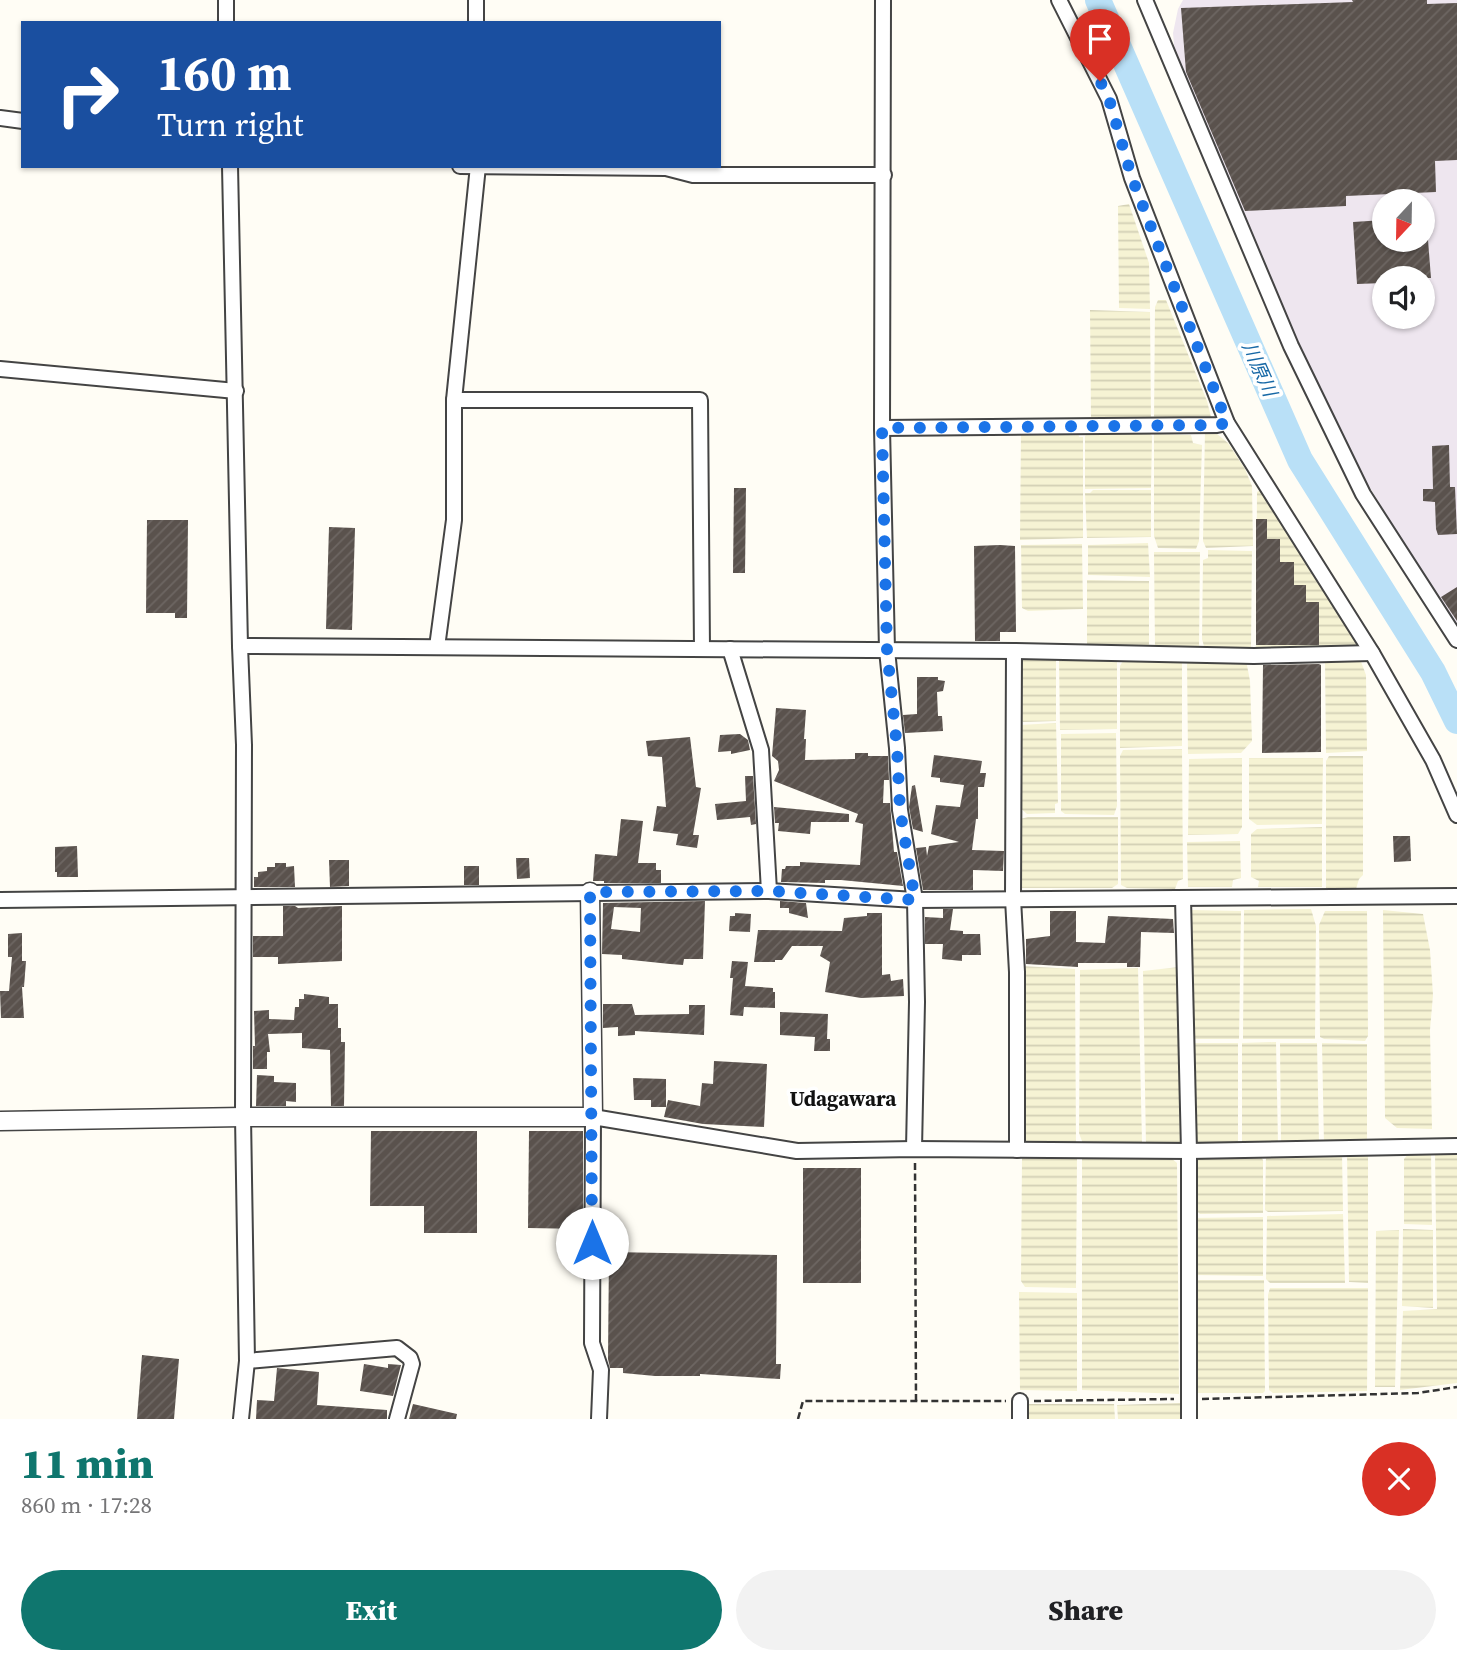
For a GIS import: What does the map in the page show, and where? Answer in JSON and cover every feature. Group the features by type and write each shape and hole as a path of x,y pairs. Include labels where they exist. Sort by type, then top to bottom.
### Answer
{"street":[{"path":"226,0 226,21"},
{"path":"475,0 476,21"},
{"path":"883,0 882,428 887,650 900,810 915,900 917,1002 914,1149"},
{"path":"1059,0 1109,99 1132,178 1227,423 1372,653 1433,760 1457,815"},
{"path":"1145,0 1291,346 1363,494 1457,640"},
{"path":"0,118 21,121"},
{"path":"230,168 244,745 243,1117 247,1362 241,1419"},
{"path":"437,647 454,520 454,400 478,168"},
{"path":"666,168 693,175 884,175"},
{"path":"0,369 236,391"},
{"path":"454,400 700,400 702,649"},
{"path":"882,428 1227,423"},
{"path":"240,646 1014,651 1254,656 1372,653"},
{"path":"730,649 761,750 769,891"},
{"path":"1014,651 1013,899 1017,972 1017,1150"},
{"path":"0,900 769,891 915,900 1457,895"},
{"path":"590,892 592,1343 601,1370 599,1419"},
{"path":"1183,898 1189,1151 1189,1419"},
{"path":"0,1121 243,1117 593,1117 797,1151 1189,1151 1457,1146"},
{"path":"247,1362 397,1348 410,1358 412,1364 397,1419"},
{"path":"1020,1401 1020,1419"}],"path":[{"path":"914,1149 916,1401"},
{"path":"798,1419 803,1401 1189,1399 1418,1393 1457,1387"}],"shaded area":[{"path":"1183,0 1457,0 1457,631 1335,430 1265,275 1175,55 1173,33 1178,9"},
{"path":"1129,204 1149,263 1150,309 1119,308 1118,206"},
{"path":"1158,300 1166,300 1211,417 1197,420 1154,420 1155,307"},
{"path":"1090,310 1150,312 1151,420 1097,421 1091,418"},
{"path":"1205,430 1217,434 1228,443 1245,469 1252,486 1253,546 1206,548 1203,541"},
{"path":"1078,431 1079,437 1083,437 1083,538 1020,540 1021,432"},
{"path":"1088,433 1149,433 1152,436 1151,488 1085,489 1085,436"},
{"path":"1154,434 1191,435 1193,443 1202,445 1199,541 1196,549 1158,548 1154,536"},
{"path":"1093,490 1151,490 1151,537 1087,538 1085,493"},
{"path":"1260,490 1358,646 1350,649 1256,648 1257,492"},
{"path":"1148,543 1150,577 1088,575 1088,545"},
{"path":"1082,544 1083,609 1028,611 1022,608 1021,545"},
{"path":"1208,550 1252,551 1249,651 1205,650 1202,639 1203,560 1208,558"},
{"path":"1154,552 1200,552 1199,649 1155,649"},
{"path":"1087,580 1149,581 1149,651 1087,648"},
{"path":"1019,659 1056,659 1056,721 1023,722 1019,717"},
{"path":"1124,659 1179,659 1182,663 1182,746 1120,748 1120,666"},
{"path":"1360,659 1366,675 1367,751 1326,753 1325,660"},
{"path":"1117,660 1117,729 1060,730 1059,661"},
{"path":"1187,660 1246,660 1250,681 1252,741 1241,753 1188,754"},
{"path":"1056,723 1058,803 1055,804 1055,813 1027,814 1019,807 1020,725"},
{"path":"1116,733 1117,806 1114,815 1065,814 1061,811 1061,734"},
{"path":"1182,749 1183,879 1178,881 1175,889 1127,888 1121,885 1120,756 1123,750"},
{"path":"1329,756 1363,756 1363,875 1356,889 1326,888 1326,761"},
{"path":"1242,758 1242,827 1238,834 1188,835 1189,759"},
{"path":"1249,758 1323,758 1322,824 1257,825 1249,819"},
{"path":"1118,817 1118,884 1112,888 1018,888 1020,819"},
{"path":"1322,827 1322,887 1258,887 1259,881 1251,877 1251,834 1257,829"},
{"path":"1240,841 1241,878 1233,880 1232,887 1188,887 1187,842"},
{"path":"1311,909 1316,926 1315,1039 1243,1039 1244,910"},
{"path":"1191,910 1241,911 1239,1039 1190,1039"},
{"path":"1383,910 1423,914 1430,950 1433,995 1430,1030 1432,1129 1397,1128 1385,1118"},
{"path":"1325,911 1367,911 1368,1036 1365,1041 1320,1037 1319,925"},
{"path":"1021,966 1075,969 1076,1143 1022,1142"},
{"path":"1179,967 1180,1145 1146,1145 1143,971"},
{"path":"1138,968 1142,1142 1083,1144 1079,1133 1080,970"},
{"path":"1276,1042 1278,1144 1242,1144 1242,1043"},
{"path":"1238,1043 1238,1144 1195,1144 1191,1045"},
{"path":"1280,1043 1317,1043 1319,1143 1281,1144"},
{"path":"1322,1043 1367,1044 1367,1143 1324,1145"},
{"path":"1431,1151 1432,1225 1404,1224 1404,1159 1409,1153"},
{"path":"1435,1151 1457,1151 1457,1383 1400,1390 1403,1311 1437,1309"},
{"path":"1342,1153 1343,1211 1265,1210 1266,1154"},
{"path":"1347,1153 1368,1153 1368,1283 1349,1282"},
{"path":"1259,1154 1263,1160 1263,1213 1200,1214 1193,1208 1196,1155"},
{"path":"1082,1156 1171,1158 1177,1163 1179,1394 1082,1390"},
{"path":"1077,1157 1076,1288 1025,1287 1021,1281 1022,1158"},
{"path":"1343,1214 1345,1283 1270,1283 1266,1279 1267,1216"},
{"path":"1263,1217 1263,1276 1192,1275 1192,1218"},
{"path":"1403,1229 1433,1230 1433,1308 1402,1306"},
{"path":"1399,1230 1395,1387 1375,1387 1376,1231"},
{"path":"1193,1280 1264,1280 1263,1393 1194,1393"},
{"path":"1270,1288 1368,1288 1367,1391 1273,1393 1269,1390"},
{"path":"1019,1292 1077,1293 1077,1391 1020,1390"},
{"path":"1180,1403 1180,1419 1118,1419 1117,1405"},
{"path":"1026,1404 1114,1404 1115,1419 1026,1419"}],"building":[{"path":"1352,0 1427,0 1427,4 1457,3 1457,160 1435,161 1436,192 1435,189 1372,189 1372,195 1346,196 1346,206 1245,211 1186,72 1181,8 1353,2"},
{"path":"1372,221 1372,252 1429,252 1430,266 1372,266 1372,283 1357,284 1353,222"},
{"path":"1449,445 1450,487 1455,487 1457,534 1438,535 1435,502 1423,501 1423,489 1433,489 1432,446"},
{"path":"734,488 746,488 745,573 733,573"},
{"path":"1256,519 1267,519 1267,539 1280,539 1280,562 1294,562 1294,585 1306,585 1306,602 1319,602 1319,645 1256,645"},
{"path":"147,520 188,520 187,618 175,618 175,613 146,613"},
{"path":"329,527 355,528 352,630 326,629"},
{"path":"974,546 1015,546 1016,632 1000,632 1000,641 975,641"},
{"path":"1457,587 1457,621 1441,597"},
{"path":"1319,664 1321,752 1262,753 1263,665"},
{"path":"917,677 938,677 938,680 945,681 943,691 937,692 938,716 942,716 943,731 905,733 903,715 917,714"},
{"path":"776,708 806,710 805,760 855,759 855,753 888,756 889,780 884,780 883,803 890,803 894,852 897,852 903,886 841,880 825,880 825,883 781,882 782,869 786,866 800,866 800,862 860,865 863,824 855,822 858,814 774,781 779,770 778,761 772,756"},
{"path":"740,734 748,740 750,750 731,754 731,751 718,752 720,735"},
{"path":"690,737 696,787 701,788 693,835 699,835 697,848 676,845 678,834 653,831 657,806 666,807 662,757 648,756 646,741"},
{"path":"934,755 982,761 980,773 986,773 984,787 978,787 978,819 972,850 1004,851 1003,871 973,870 973,890 923,890 916,848 926,847 927,856 929,846 959,842 931,834 936,805 960,807 964,785 940,782 940,778 931,777"},
{"path":"745,776 753,776 756,824 751,825 750,817 717,820 715,804 746,801"},
{"path":"915,785 923,832 913,829 909,807 912,786"},
{"path":"774,807 849,814 849,822 811,822 810,834 778,831 779,823 775,823"},
{"path":"621,819 643,821 638,863 656,863 656,870 661,870 661,883 593,881 595,854 617,856"},
{"path":"1393,836 1410,836 1411,861 1394,862"},
{"path":"77,846 78,877 57,877 55,847"},
{"path":"516,858 529,858 530,878 517,879"},
{"path":"329,860 349,860 349,886 330,887"},
{"path":"275,863 286,863 286,867 294,866 295,887 254,887 254,877 258,877 258,872 267,871 267,867 275,867"},
{"path":"464,866 479,866 479,885 464,885"},
{"path":"705,901 703,959 684,959 683,965 622,959 622,955 602,954 603,903","holes":["614,907 641,908 640,932 611,929"]},
{"path":"780,901 806,903 808,918 789,913 789,908 780,908"},
{"path":"283,906 342,906 342,961 278,964 278,957 253,957 253,936 283,936"},
{"path":"943,909 953,909 950,930 963,931 963,934 980,934 981,955 962,955 962,961 942,959 943,944 925,944 925,917 943,918"},
{"path":"1050,911 1076,911 1076,942 1105,943 1108,916 1173,919 1174,933 1141,932 1140,967 1127,967 1127,963 1078,963 1078,967 1026,964 1026,939 1050,936"},
{"path":"735,913 751,914 750,932 729,931 730,916 735,916"},
{"path":"867,913 882,913 882,975 890,974 891,981 903,979 904,996 861,998 825,992 830,962 820,956 823,946 792,946 782,960 754,962 758,930 842,931 844,918 867,916"},
{"path":"22,933 22,961 26,961 22,987 24,1018 1,1018 0,991 9,991 12,957 8,957 8,934"},
{"path":"732,961 748,962 745,986 773,988 775,1008 744,1007 743,1016 730,1015"},
{"path":"304,994 329,997 329,1004 338,1004 338,1028 341,1028 341,1042 345,1042 344,1106 331,1106 330,1050 302,1048 302,1033 268,1034 270,1052 267,1052 267,1069 253,1069 254,1011 269,1010 269,1019 294,1020 295,1007 299,1007 299,999 304,999"},
{"path":"603,1004 632,1004 635,1015 689,1014 689,1005 705,1005 704,1035 635,1031 635,1035 618,1036 618,1027 603,1028"},
{"path":"780,1012 828,1014 827,1039 830,1039 830,1051 814,1051 815,1037 780,1035"},
{"path":"714,1061 767,1064 764,1127 703,1124 664,1117 668,1100 700,1106 702,1083 713,1084"},
{"path":"257,1075 274,1076 274,1082 296,1083 296,1102 286,1101 286,1106 256,1106"},
{"path":"633,1078 666,1079 666,1107 651,1107 651,1100 634,1100"},
{"path":"371,1131 477,1131 477,1233 424,1233 424,1206 370,1206"},
{"path":"529,1131 583,1131 583,1229 528,1228"},
{"path":"803,1168 861,1168 861,1283 803,1283"},
{"path":"609,1252 777,1255 776,1364 781,1364 780,1379 700,1374 655,1376 623,1373 623,1368 610,1368"},
{"path":"142,1355 179,1359 174,1419 137,1419"},
{"path":"364,1364 388,1368 388,1364 401,1365 393,1396 360,1391"},
{"path":"277,1368 319,1372 317,1405 387,1410 387,1419 256,1419 257,1400 274,1401"},
{"path":"413,1404 457,1414 456,1419 409,1419"}],"waterway":[{"name":"川原川","path":"1098,0 1300,460 1433,672 1457,721"}],"district":[{"name":"Udagawara","path":"843,1099"}],"route":[{"path":"592,1243 590,892 769,891 915,900 900,810 887,650 882,428 1227,423 1132,178 1109,99 1100,81"}]}
